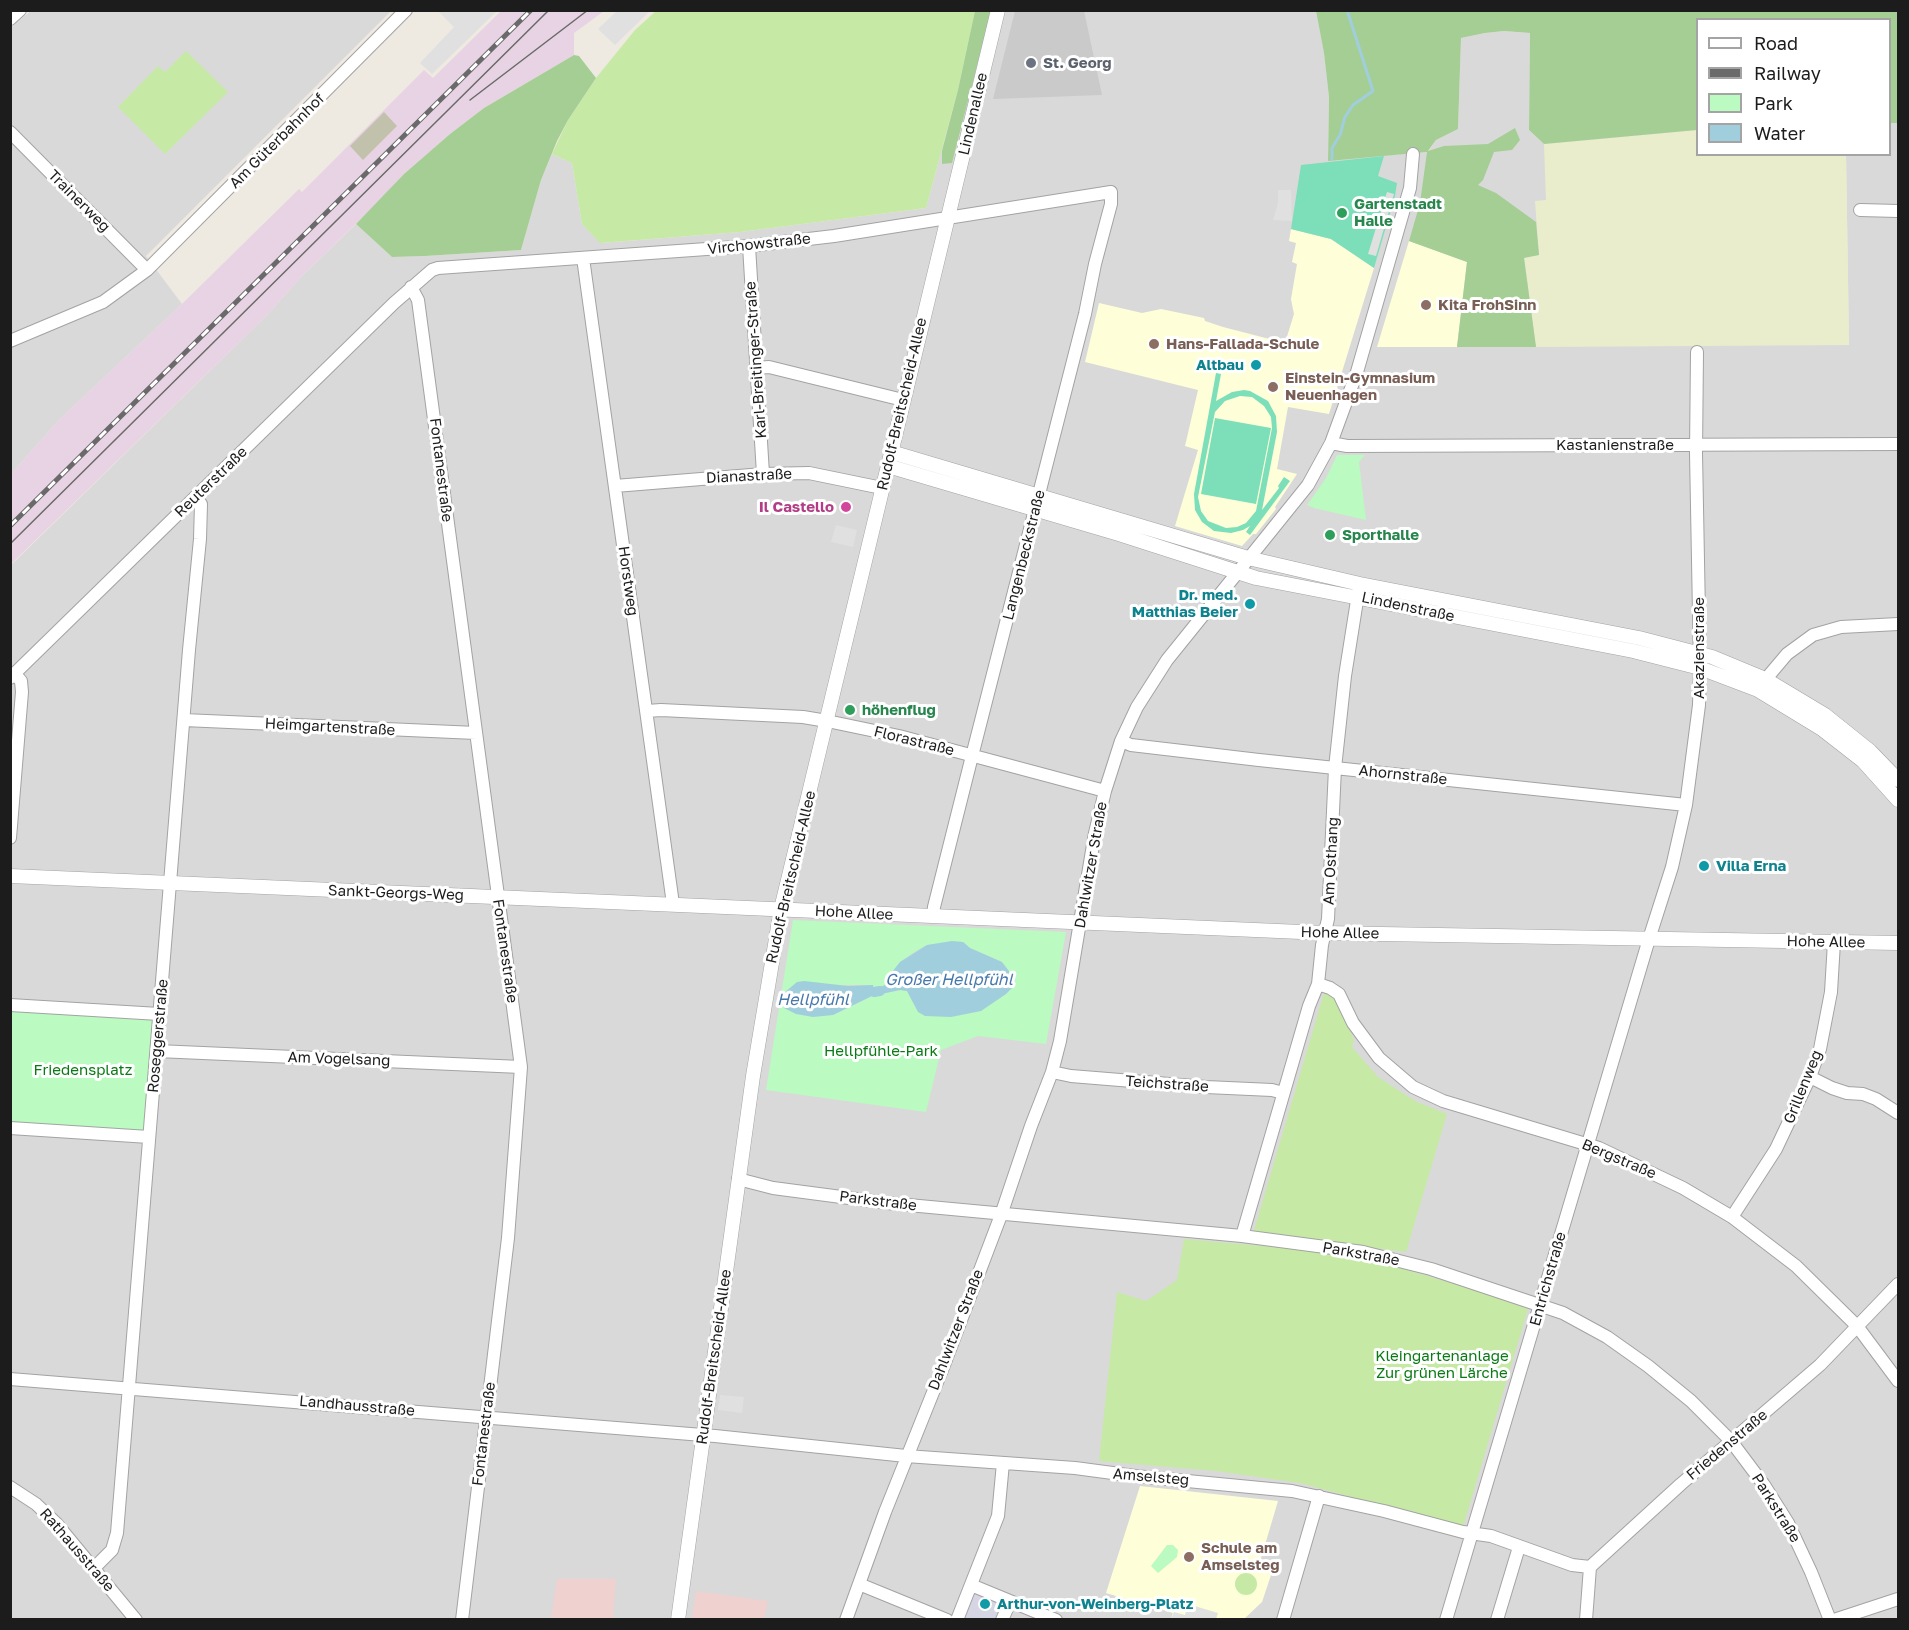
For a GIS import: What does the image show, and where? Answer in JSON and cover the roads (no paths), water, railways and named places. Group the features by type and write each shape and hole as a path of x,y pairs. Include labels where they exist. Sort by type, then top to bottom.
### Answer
{"street":[{"path":"10,19 20,10"},
{"name":"Am Güterbahnhof","path":"10,341 103,302 147,270 406,10"},
{"name":"Lindenallee","path":"948,217 998,10"},
{"name":"Trainerweg","path":"10,132 147,270"},
{"name":"Dahlwitzer Straße","path":"846,1620 906,1456 944,1365 1001,1215 1052,1072 1060,1041 1095,833 1105,790 1121,741 1137,707 1167,660 1308,485 1331,443 1358,372 1410,188 1413,154"},
{"name":"Virchowstraße","path":"411,287 438,268 749,246 834,236 1111,192"},
{"name":"Langenbeckstraße","path":"933,916 1111,204 1111,192"},
{"path":"1860,210 1899,211"},
{"name":"Rudolf-Breitscheid-Allee","path":"678,1620 738,1179 758,1043 782,909 948,217"},
{"name":"Karl-Breitinger-Straße","path":"749,246 764,474"},
{"name":"Horstweg","path":"583,258 673,904"},
{"name":"Reuterstraße","path":"13,676 411,287"},
{"name":"Fontanestraße","path":"411,287 416,292 420,311 521,1068 508,1238 462,1620"},
{"name":"Akazienstraße","path":"1649,939 1672,867 1686,806 1695,740 1700,668 1696,444 1697,352"},
{"path":"757,368 769,367 903,400"},
{"name":"Kastanienstraße","path":"1331,443 1347,446 1899,444"},
{"name":"Lindenstraße","path":"889,459 1358,590 1633,651 1762,684 1863,761 1899,800"},
{"name":"Dianastraße","path":"615,486 764,474 823,475 882,488"},
{"name":"Roseggerstraße","path":"94,1568 108,1556 116,1542 201,519 201,504 196,498"},
{"name":"Lindenstraße","path":"1037,502 1237,571 1285,584 1358,590 1639,639 1700,653 1825,715 1870,751 1899,780"},
{"name":"Am Osthang","path":"1242,1236 1309,1006 1318,984 1324,933 1328,919 1335,768 1358,590"},
{"path":"1762,684 1787,654 1814,635 1841,627 1899,624"},
{"path":"10,838 22,692 21,681 13,676"},
{"name":"Florastraße","path":"647,711 793,717 827,721 899,736 1105,790"},
{"name":"Heimgartenstraße","path":"184,720 476,733"},
{"name":"Ahornstraße","path":"1121,741 1131,745 1686,806"},
{"name":"Sankt-Georgs-Weg","path":"10,876 782,909"},
{"name":"Hohe Allee","path":"782,909 1324,933 1899,943"},
{"name":"Entrichstraße","path":"1446,1620 1649,939"},
{"name":"Grillenweg","path":"1732,1217 1776,1149 1810,1077 1820,1049 1831,992 1834,942"},
{"name":"Bergstraße","path":"1318,984 1339,994 1353,1023 1378,1058 1413,1087 1443,1101 1588,1144 1683,1188 1732,1217 1796,1266 1857,1326 1899,1381"},
{"path":"10,1005 159,1014"},
{"name":"Am Vogelsang","path":"157,1051 521,1068"},
{"name":"Teichstraße","path":"1052,1072 1071,1076 1272,1090 1283,1093"},
{"path":"1810,1077 1832,1088 1876,1099 1899,1113"},
{"path":"10,1128 149,1137"},
{"name":"Parkstraße","path":"738,1179 773,1188 819,1194 1001,1215 1242,1236 1363,1252 1397,1259 1563,1313 1595,1330 1648,1366 1692,1401 1731,1441 1764,1485 1788,1523 1830,1620"},
{"name":"Friedenstraße","path":"1590,1567 1681,1484 1820,1365 1899,1284"},
{"name":"Landhausstraße","path":"10,1379 703,1435"},
{"name":"Amselsteg","path":"703,1435 906,1456 1067,1467 1292,1491 1491,1536 1572,1565 1590,1567"},
{"path":"957,1620 998,1516 1003,1463"},
{"name":"Rathausstraße","path":"10,1487 45,1511 69,1536 136,1620"},
{"path":"1283,1620 1319,1496"},
{"path":"1497,1620 1520,1546"},
{"path":"1586,1620 1590,1567"},
{"path":"859,1584 947,1620"},
{"path":"971,1585 1056,1620"},
{"path":"1834,1620 1898,1599"},
{"path":"1002,1620 1010,1602"}],"water":[{"name":"Großer Hellpfühl","path":"952,941 963,942 970,948 1002,962 1015,979 1014,986 981,1011 951,1017 925,1016 918,1012 907,991 881,994 879,988 885,985 888,977 900,962 927,945"},
{"name":"Hellpfühl","path":"797,982 848,986 873,985 874,995 833,1015 813,1017 796,1014 784,1008 782,1002 784,993"}],"waterway":[{"path":"1332,159 1332,148 1340,135 1345,117 1353,105 1373,91 1347,10"},
{"path":"874,992 880,991"}],"tram line":[{"path":"10,544 549,10"},
{"path":"470,100 588,10"}],"railway":[{"path":"10,526 531,10"}],"place":[{"name":"St. Georg","path":"1031,63"},
{"name":"Gartenstadt Halle","path":"1342,213"},
{"name":"Kita FrohSinn","path":"1426,305"},
{"name":"Hans-Fallada-Schule","path":"1154,344"},
{"name":"Altbau","path":"1256,365"},
{"name":"Einstein-Gymnasium Neuenhagen","path":"1273,387"},
{"name":"Il Castello","path":"846,507"},
{"name":"Sporthalle","path":"1330,535"},
{"name":"Dr. med. Matthias Beier","path":"1250,604"},
{"name":"höhenflug","path":"850,710"},
{"name":"Villa Erna","path":"1704,866"},
{"name":"Schule am Amselsteg","path":"1189,1557"},
{"name":"Arthur-von-Weinberg-Platz","path":"985,1604"}],"park label":[{"name":"Hellpfühle-Park","path":"881,1051"},
{"name":"Friedensplatz","path":"83,1070"},
{"name":"Kleingartenanlage Zur grünen Lärche","path":"1442,1364"}]}
